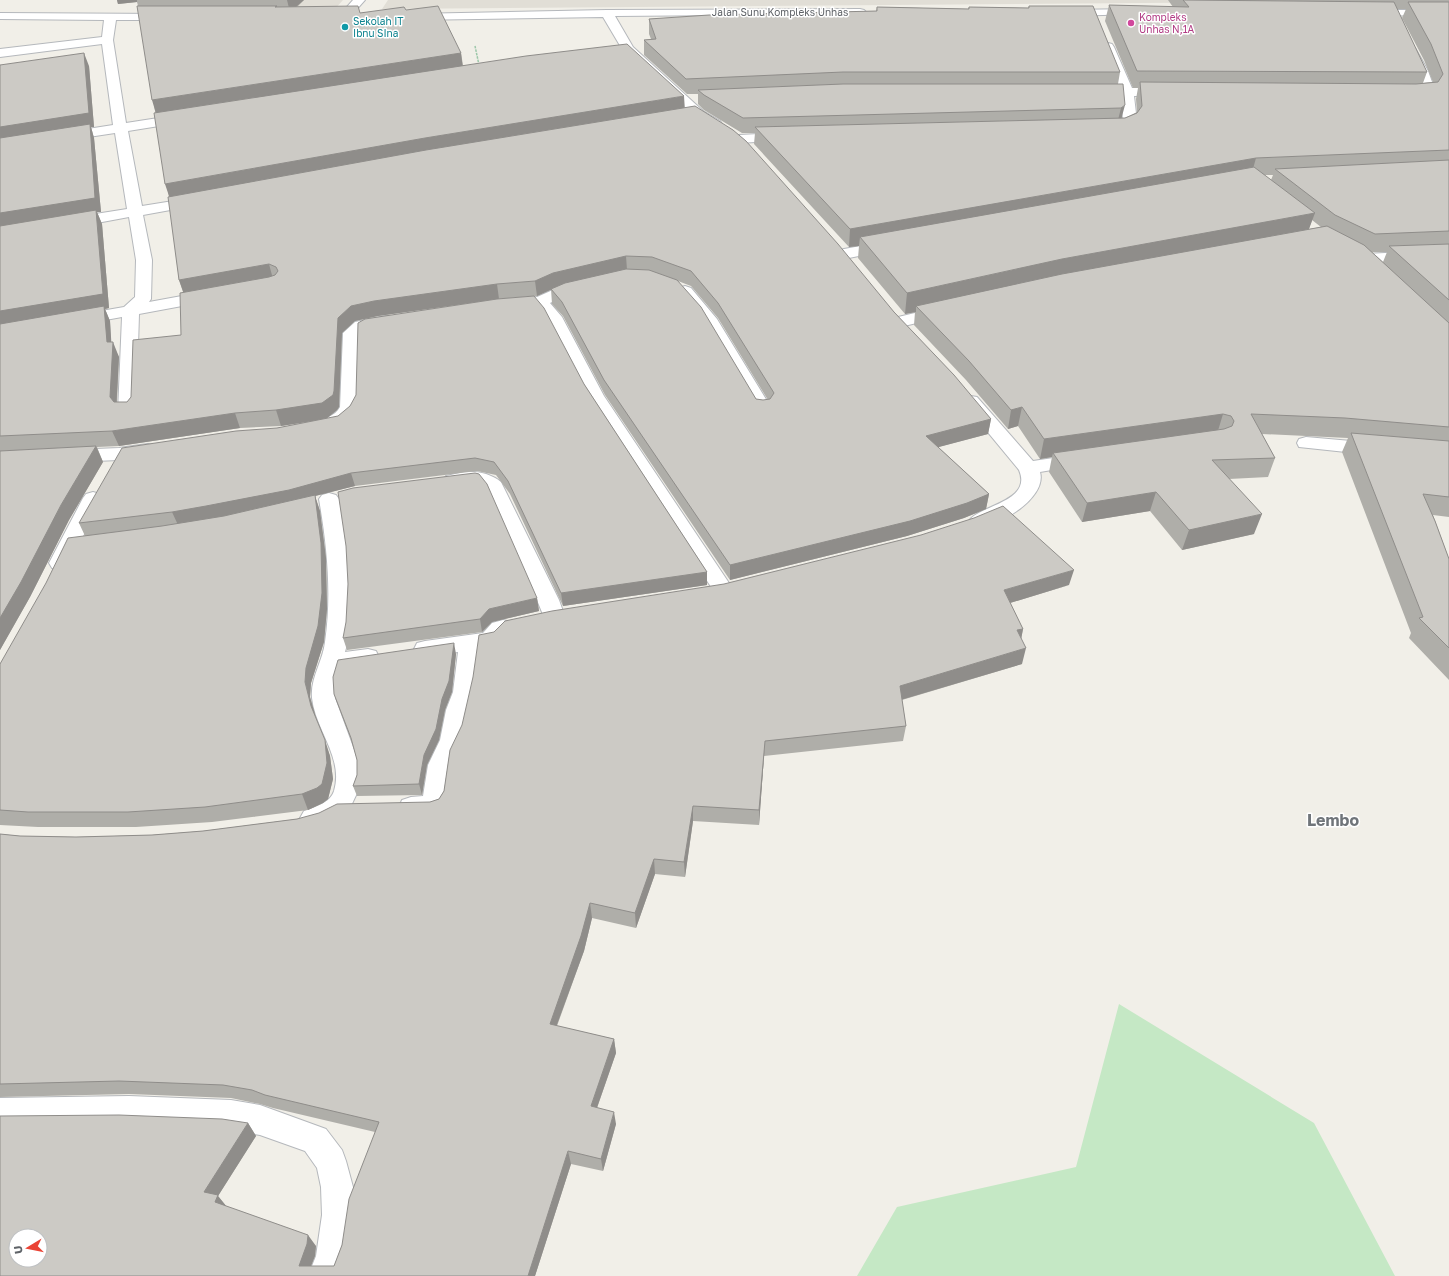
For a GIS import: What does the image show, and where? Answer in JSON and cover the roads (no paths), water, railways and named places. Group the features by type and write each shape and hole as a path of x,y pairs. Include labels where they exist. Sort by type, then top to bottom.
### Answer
{"street":[{"path":"359,0 340,17 360,17"},
{"path":"1398,0 1412,13"},
{"name":"Jalan Sunu Kompleks Unhas","path":"399,17 607,13 872,12"},
{"path":"1054,13 1148,12"},
{"path":"607,13 628,49 690,107 739,139 752,151"},
{"path":"1094,13 1127,92 1130,122 1128,126 1122,129 1099,130"},
{"path":"1355,13 1396,19 1412,13 1449,14"},
{"path":"0,16 180,17"},
{"path":"111,16 107,40 144,260 143,299 131,309 127,412"},
{"path":"0,53 107,40"},
{"path":"1395,95 1426,94 1428,90 1422,71 1407,43"},
{"path":"612,51 628,49"},
{"path":"1079,92 1182,92"},
{"path":"45,140 194,116"},
{"path":"739,139 794,137"},
{"path":"53,226 213,198"},
{"path":"844,254 901,244"},
{"path":"1381,275 1357,256 1449,255"},
{"path":"491,306 519,302 540,302 560,292 598,283"},
{"path":"671,285 684,290 709,319 763,409"},
{"path":"62,323 131,309 226,293"},
{"path":"540,302 554,318 595,396 732,589 701,594"},
{"path":"901,322 960,307"},
{"path":"308,429 333,424 346,414 349,407 351,333 361,326 400,319"},
{"path":"964,391 1028,468 1031,477 1030,485 1022,498 996,514 964,527"},
{"path":"1306,444 1393,450"},
{"path":"56,457 119,454 162,448"},
{"path":"52,579 78,545 105,478 119,454"},
{"path":"1028,468 1099,458"},
{"path":"432,484 477,478 488,480 494,486 548,600 538,621"},
{"path":"290,823 323,816 349,807 346,791 348,777 344,758 325,708 322,693 331,662 338,625 339,570 336,536 329,500"},
{"path":"409,651 489,640 500,629 577,614"},
{"path":"390,807 434,806 440,765 452,740 458,710 464,692 471,642"},
{"path":"331,662 385,655"},
{"path":"0,1112 129,1111 231,1115 260,1120 315,1140 331,1161 337,1187 338,1215 332,1256 324,1276"}],"place":[{"name":"Kompleks Unhas N,1A","path":"1131,23"},
{"name":"Sekolah IT Ibnu SIna","path":"345,27"}],"district":[{"name":"Lembo","path":"1333,820"}]}
